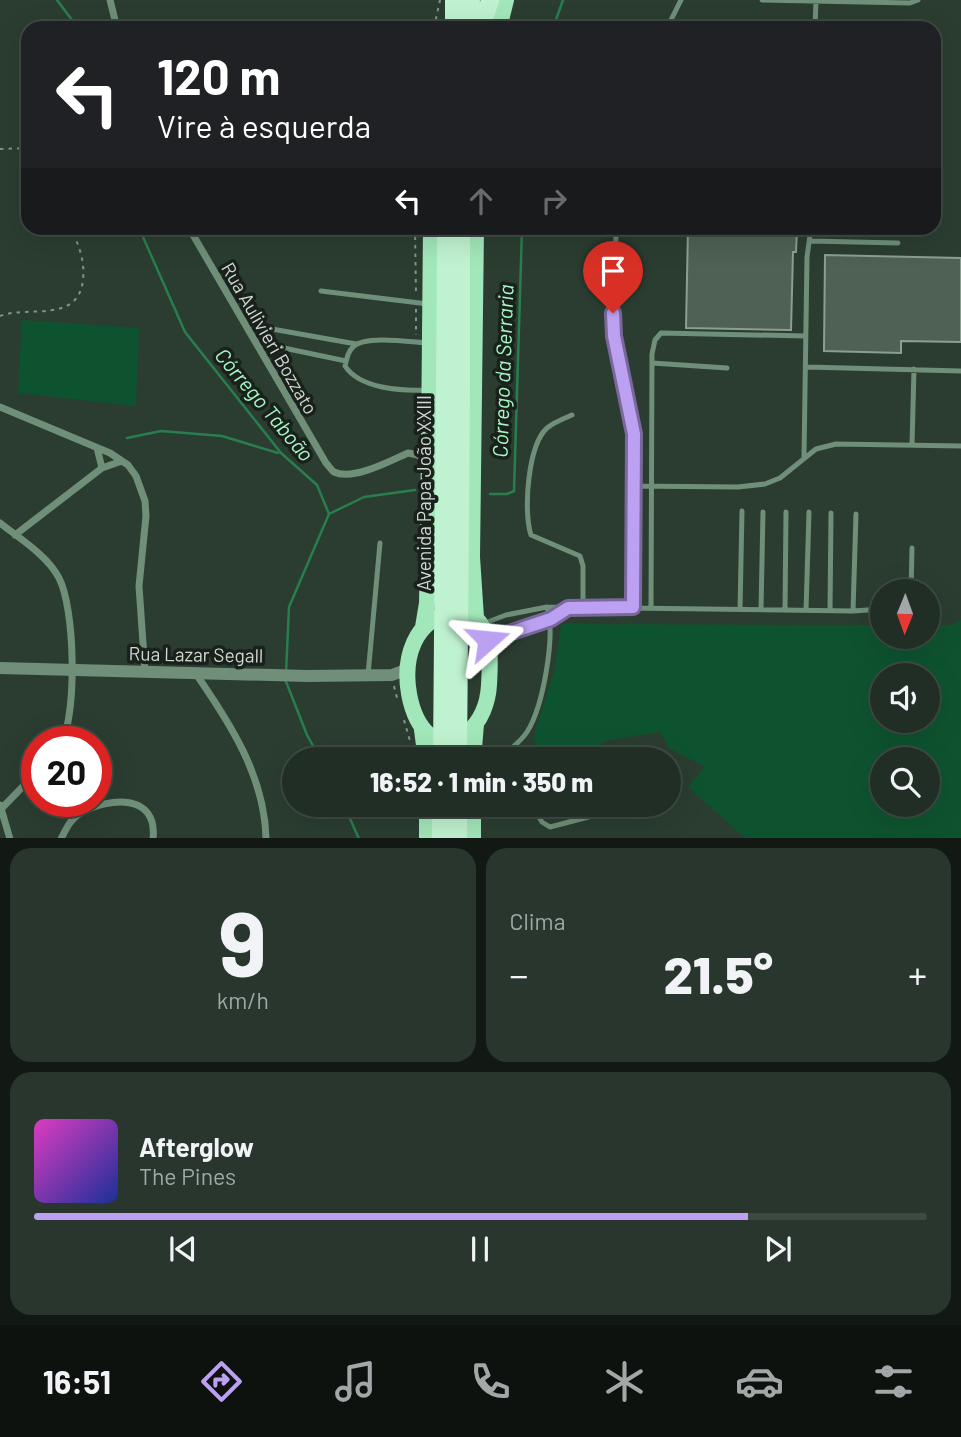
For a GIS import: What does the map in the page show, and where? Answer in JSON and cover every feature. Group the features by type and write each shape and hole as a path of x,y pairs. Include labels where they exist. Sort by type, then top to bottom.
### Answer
{"highway":[{"path":"453,0 454,21"},
{"path":"466,21 471,0"},
{"path":"481,21 484,0"},
{"path":"482,21 490,0"},
{"name":"Avenida Papa João XXIII","path":"442,747 446,235"},
{"name":"Avenida Papa João XXIII","path":"458,747 445,391 460,235"},
{"path":"441,817 441,838"},
{"path":"458,817 458,838"}],"main road":[{"path":"448,21 453,0"},
{"path":"501,21 506,0"},
{"name":"Avenida Papa João XXIII","path":"423,627 427,603 430,467 445,391 424,342 423,303 430,235"},
{"path":"422,730 438,740 455,740 466,734 482,715 489,691 488,640 479,621 472,557 475,235"},
{"path":"424,747 422,730 411,704 408,677 413,647 423,627 440,615 454,613 479,621"},
{"path":"474,747 476,724"},
{"path":"427,817 427,838"},
{"path":"473,817 473,838"}],"street":[{"path":"110,0 115,21"},
{"name":"Rua Aulivieri Bozzato","path":"192,235 326,463 334,472 347,474 371,469 408,453 413,453 430,467"},
{"path":"0,406 97,447 122,461 136,476 145,501 146,530 139,596 145,673"},
{"path":"97,447 102,468"},
{"path":"15,535 102,468 122,461"},
{"path":"0,523 39,555 59,577 67,602 71,629 72,670 67,726"},
{"name":"Rua Lazar Segall","path":"0,668 408,677"},
{"path":"196,674 226,717 257,782 265,816 266,838"},
{"path":"211,695 212,674"},
{"path":"18,838 10,835 1,806 21,787"},
{"path":"61,838 79,814 121,802 141,806 148,812 153,819 153,838"}],"lane":[{"path":"670,21 681,0"},
{"path":"762,0 918,0"},
{"path":"815,21 816,0"},
{"path":"616,235 614,336 634,434 633,607"},
{"path":"804,457 807,257 811,235"},
{"path":"811,241 898,243"},
{"path":"321,291 423,303"},
{"path":"346,361 279,347 267,340 268,330 356,344 366,341 424,342"},
{"path":"652,608 652,363 655,340 661,334 806,336"},
{"path":"356,344 347,354 345,366 350,374 366,382 407,390 445,391"},
{"path":"652,363 727,368"},
{"path":"807,367 961,371"},
{"path":"912,445 914,369"},
{"path":"572,415 546,428 535,450 527,499 527,523 531,535 580,556 583,566 583,607"},
{"path":"634,486 738,487 765,484 780,478 804,457 824,445 961,446"},
{"path":"740,609 741,511"},
{"path":"761,609 763,512"},
{"path":"785,610 786,512"},
{"path":"806,610 809,512"},
{"path":"830,611 831,513"},
{"path":"853,611 856,514"},
{"path":"368,676 380,543"},
{"path":"911,579 912,548"},
{"path":"513,747 521,739 533,718 548,657 551,619 547,607"},
{"path":"479,621 547,607 870,610"},
{"path":"488,640 551,619 568,608"},
{"path":"539,817 550,827 588,817"}],"path":[{"path":"436,21 440,0"},
{"path":"0,149 21,148"},
{"path":"0,316 64,307 78,298 82,290 84,268 74,235"},
{"path":"416,235 424,342"},
{"path":"392,676 397,700"},
{"path":"403,718 412,747"}],"green space":[{"path":"22,320 139,328 136,406 18,393"},
{"path":"961,620 961,838 745,838 688,787 705,767 681,754 681,747 668,747 660,732 604,741 598,747 538,747 533,739 555,668 561,624 870,625 870,649 940,649 940,625 952,625"}],"building":[{"path":"688,235 797,235 796,252 793,252 791,330 686,328"},
{"path":"825,255 961,258 961,342 901,341 901,353 824,351"}],"waterway":[{"name":"Córrego Taboão","path":"57,0 73,21"},
{"name":"Córrego da Serraria","path":"556,21 563,0"},
{"name":"Córrego Taboão","path":"142,235 185,332 281,453 317,485 329,514 289,607 286,673"},
{"name":"Córrego da Serraria","path":"490,494 507,494 514,491 522,235"},
{"path":"127,438 161,431 222,436 278,453"},
{"name":"Córrego da Serraria","path":"329,514 364,497 415,490"},
{"name":"Córrego Taboão","path":"285,679 314,747"},
{"name":"Córrego Taboão","path":"349,817 359,838"}],"route":[{"path":"488,640 551,619 568,608 633,607 634,434 614,336 613,313"}]}
